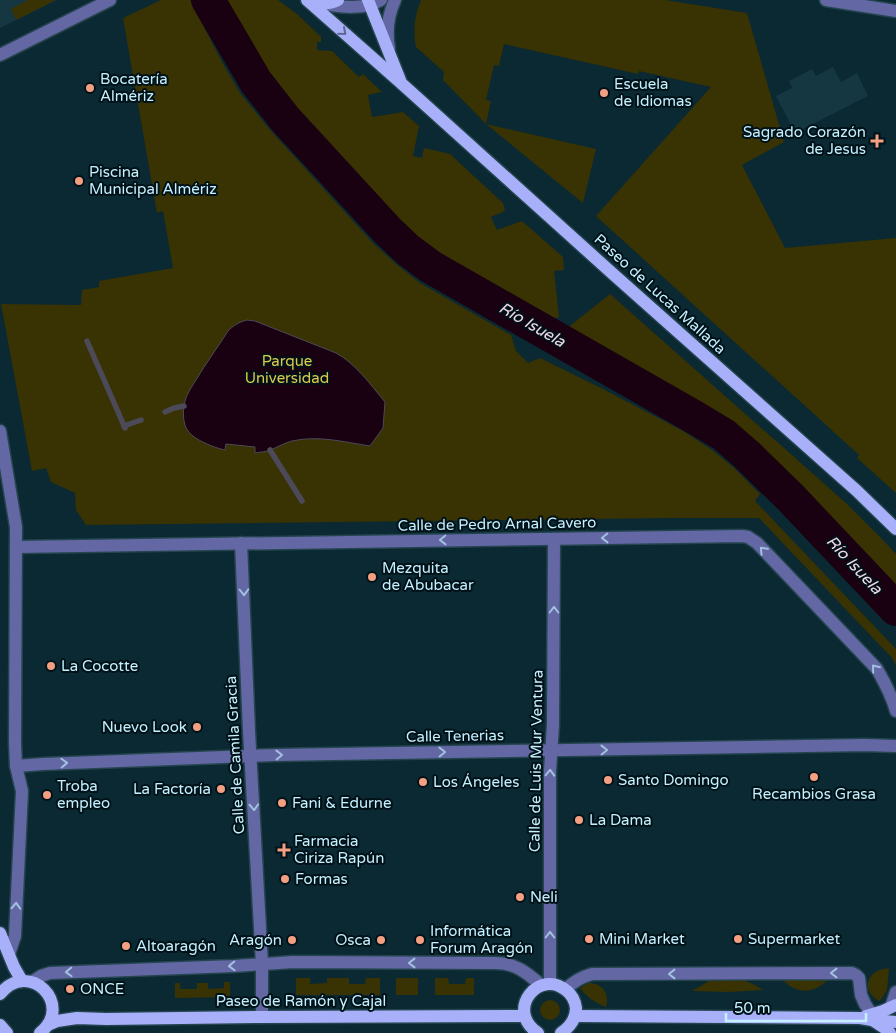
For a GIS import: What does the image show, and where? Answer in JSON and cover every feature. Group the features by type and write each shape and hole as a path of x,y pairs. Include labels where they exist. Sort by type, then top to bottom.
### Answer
{"main road":[{"path":"309,0 324,4 338,0"},
{"name":"Paseo de Lucas Mallada","path":"309,0 857,491 896,529"},
{"name":"Paseo de Lucas Mallada","path":"373,1 401,83"},
{"path":"0,933 17,974 27,981 39,984 49,994 53,1008 51,1020 44,1029"},
{"path":"0,994 13,983 27,981"},
{"path":"538,1033 532,1029 524,1016 525,1001 534,989 546,984 558,985 566,989 575,1002 576,1009 572,1023 561,1033"},
{"path":"868,1018 893,1006"},
{"name":"Paseo de Ramón y Cajal","path":"53,1008 77,1018"},
{"name":"Paseo de Ramón y Cajal","path":"44,1029 58,1021 77,1018 524,1016"},
{"path":"575,1016 868,1018 896,1022"},
{"path":"868,1018 890,1033"},
{"path":"0,1025 8,1033"}],"street":[{"path":"0,55 110,0"},
{"path":"391,55 387,39 388,23 395,0"},
{"path":"826,0 896,11"},
{"path":"324,4 350,7 373,1"},
{"path":"0,435 16,527 14,744 16,766 22,791 14,936 9,954"},
{"name":"Calle de Pedro Arnal Cavero","path":"16,547 742,536 757,543 877,669 894,702 896,711"},
{"name":"Calle de Luis Mur Ventura","path":"546,984 550,771 554,725 554,539"},
{"name":"Calle de Camila Gracia","path":"241,543 262,964 262,1017"},
{"name":"Calle Tenerias","path":"16,766 251,756 896,746"},
{"path":"27,981 50,972 293,962 505,963 546,984"},
{"path":"566,989 573,982 592,974 852,973 859,978 868,1018"},
{"path":"893,1006 896,992"}],"shaded area":[{"path":"0,0 56,0 0,28"},
{"path":"833,67 841,82 857,73 868,96 795,133 776,96 792,88 789,81 812,69 816,76"},
{"path":"247,320 255,321 336,353 368,381 385,402 383,428 370,446 331,440 302,439 286,443 268,451 255,453 255,447 226,444 225,450 205,443 191,434 186,428 184,416 184,404 188,393 228,331 237,324"}],"green space":[{"path":"28,0 56,0 16,20 11,9"},
{"name":"Parque Universidad","path":"161,0 190,0 240,93 271,131 373,243 396,264 420,283 511,335 516,351 528,363 540,358 683,431 712,450 734,468 760,494 755,501 896,649 896,665 892,658 759,518 86,525 76,510 75,493 51,482 46,468 32,471 1,304 81,305 82,290 99,287 99,281 173,268 163,211 157,213 123,18"},
{"path":"225,0 278,0 297,14 321,37 321,42 317,42 317,50 332,51 359,77 363,74 382,92 368,95 372,117 403,112 419,126 413,156 422,158 424,148 450,154 503,203 505,211 491,217 497,230 522,221 563,257 564,270 554,271 559,317 548,320 438,257 416,241 295,111 266,75"},
{"path":"421,0 665,0 747,13 784,142 742,165 785,248 896,238 896,493 857,458 859,455 596,216 711,87 639,71 638,74 504,44 499,66 494,65 486,100 491,101 486,124 443,80 444,72 416,47 415,24"},
{"path":"486,124 596,149 583,203"},
{"path":"610,294 846,503 882,539 896,554 896,590 803,492 731,425 565,330"},
{"path":"889,968 887,990 880,1001 870,993 868,981 875,973"},
{"path":"780,976 831,976 819,987 805,991 792,987"},
{"path":"722,977 744,980 763,990 728,992 692,991 709,981"},
{"path":"296,978 310,978 310,984 327,983 327,978 349,978 349,984 365,984 366,978 380,978 380,995 296,995"},
{"path":"396,978 418,978 418,995 396,995"},
{"path":"435,978 448,978 449,984 465,984 466,978 474,978 474,995 435,995"},
{"path":"224,982 230,982 230,997 175,998 175,983 180,983 180,989 197,989 197,983 208,983 208,989 224,988"},
{"path":"588,983 593,983 604,990 607,997 606,1007 598,1004 580,988"},
{"path":"546,1000 554,1000 560,1006 560,1014 554,1020 546,1020 540,1014 540,1006"}],"waterway":[{"name":"Río Isuela","path":"208,0 256,82 285,119 387,230 408,250 431,267 724,435 791,498 896,609"},
{"path":"87,341 125,428"},
{"path":"165,412 184,406"},
{"path":"124,426 141,420"},
{"path":"270,450 302,501"}],"place":[{"name":"Bocatería Almériz","path":"90,88"},
{"name":"Escuela de Idiomas","path":"604,93"},
{"name":"Sagrado Corazón de Jesus","path":"877,141"},
{"name":"Piscina Municipal Almériz","path":"79,181"},
{"name":"Mezquita de Abubacar","path":"372,577"},
{"name":"La Cocotte","path":"51,666"},
{"name":"Nuevo Look","path":"197,727"},
{"name":"Recambios Grasa","path":"814,777"},
{"name":"Santo Domingo","path":"608,780"},
{"name":"Los Ángeles","path":"423,782"},
{"name":"La Factoría","path":"221,789"},
{"name":"Troba empleo","path":"47,795"},
{"name":"Fani & Edurne","path":"282,803"},
{"name":"La Dama","path":"579,820"},
{"name":"Farmacia Ciriza Rapún","path":"284,850"},
{"name":"Formas","path":"285,879"},
{"name":"Neli","path":"520,897"},
{"name":"Mini Market","path":"589,939"},
{"name":"Supermarket","path":"738,939"},
{"name":"Aragón","path":"292,940"},
{"name":"Osca","path":"381,940"},
{"name":"Informática Forum Aragón","path":"420,940"},
{"name":"Altoaragón","path":"126,946"},
{"name":"ONCE","path":"70,989"}]}
